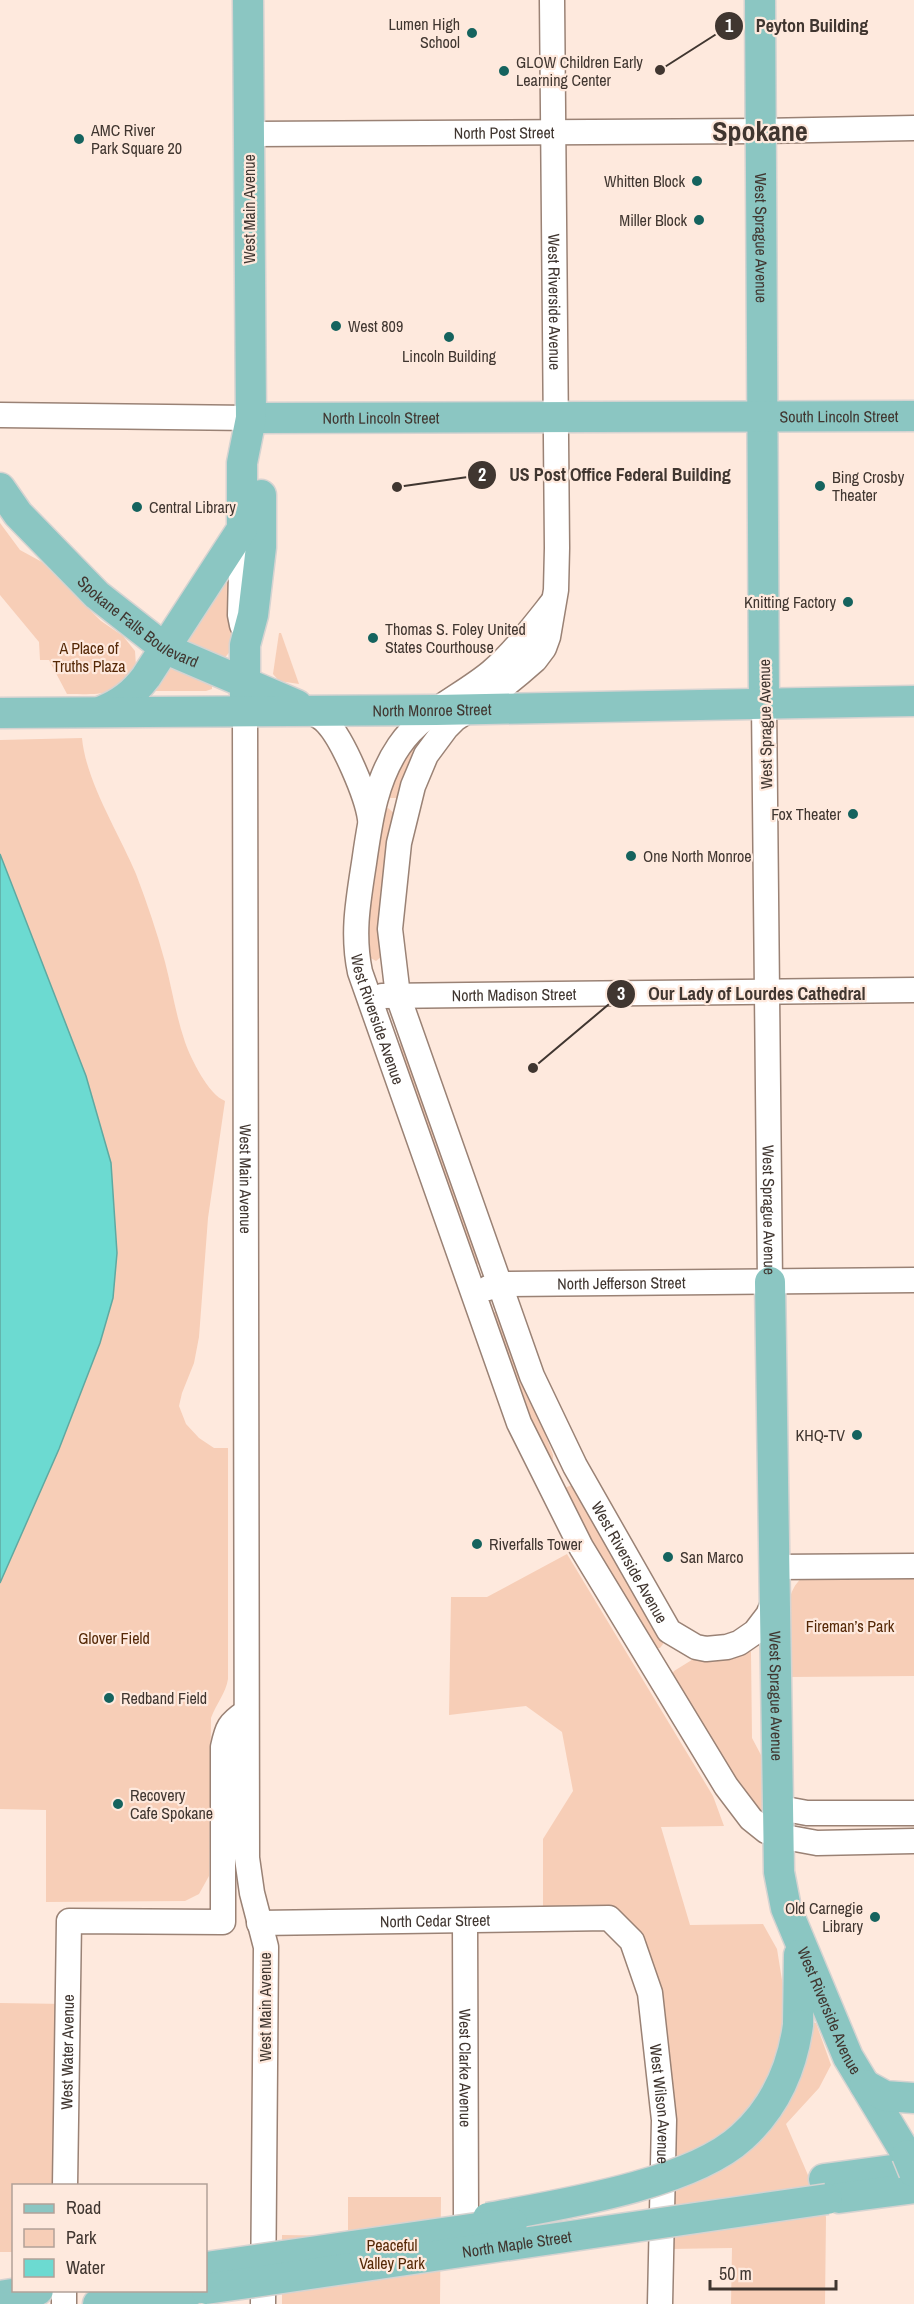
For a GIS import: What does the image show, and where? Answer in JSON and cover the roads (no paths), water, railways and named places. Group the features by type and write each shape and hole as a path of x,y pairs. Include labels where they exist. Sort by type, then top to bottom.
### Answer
{"main road":[{"name":"West Main Avenue","path":"242,529 242,463 250,418 248,0"},
{"name":"West Sprague Avenue","path":"760,0 764,703"},
{"name":"South Lincoln Street","path":"763,416 914,416"},
{"name":"North Lincoln Street","path":"250,418 763,416"},
{"name":"West Main Avenue","path":"244,697 245,645 253,615 261,547 261,463 250,418"},
{"name":"Spokane Falls Boulevard","path":"0,488 18,514 97,595 166,649 244,697"},
{"name":"North Monroe Street","path":"99,712 116,705 134,693 166,649 242,529"},
{"name":"North Monroe Street","path":"0,713 99,712 244,697 308,710 914,702"},
{"name":"West Sprague Avenue","path":"770,1282 779,1822"},
{"name":"West Riverside Avenue","path":"779,1822 781,1881 786,1908 848,2057 912,2165"},
{"path":"323,2250 590,2197 685,2170 731,2146 766,2112 783,2082 795,2047 798,2025 800,1943"},
{"path":"865,2085 885,2096 914,2098"},
{"path":"826,2189 912,2165"},
{"path":"826,2189 914,2188"},
{"name":"North Maple Street","path":"207,2267 323,2250 826,2189"},
{"name":"North Maple Street","path":"207,2289 826,2189"},
{"path":"0,2296 25,2292"},
{"path":"98,2304 179,2292"}],"street":[{"name":"West Riverside Avenue","path":"552,0 557,574 548,637 544,648 535,660 498,691 469,709 446,728 426,755 413,786 401,829 394,872 390,929 398,996 532,1376 574,1466 669,1631 643,1647"},
{"name":"North Post Street","path":"249,134 914,128"},
{"name":"North Lincoln Street","path":"0,415 250,418"},
{"name":"West Main Avenue","path":"242,529 240,615 245,645"},
{"name":"West Riverside Avenue","path":"552,603 523,639 490,672 436,710 411,732 388,765 377,790 370,824 355,923 355,948 360,972 519,1423 581,1547 737,1801 756,1824 779,1822"},
{"name":"West Main Avenue","path":"244,697 247,1054 247,1858 259,1923 266,1947 263,2304"},
{"name":"West Sprague Avenue","path":"764,703 770,1282"},
{"path":"308,710 320,716 333,730 364,795 370,824"},
{"path":"370,824 380,806 390,799 396,804 401,829"},
{"name":"North Madison Street","path":"369,996 914,990"},
{"name":"North Jefferson Street","path":"472,1293 501,1284 914,1280"},
{"path":"548,1482 574,1466"},
{"path":"774,1568 914,1566"},
{"path":"669,1631 696,1647 706,1649 728,1647 740,1643 755,1632 762,1624 775,1599"},
{"name":"West Water Avenue","path":"65,2184 69,1921 223,1922 223,1747 227,1729 233,1720 246,1712"},
{"path":"779,1822 807,1813 914,1813"},
{"path":"779,1822 817,1844 914,1841"},
{"name":"North Cedar Street","path":"259,1923 609,1918"},
{"name":"West Wilson Avenue","path":"609,1918 632,1941 650,1993 664,2120 660,2304"},
{"name":"West Clarke Avenue","path":"465,1921 466,2216"}],"water":[{"path":"0,854 86,1076 111,1163 117,1253 113,1298 100,1343 59,1449 0,1583"}],"place":[{"name":"Lumen High School","path":"472,33"},
{"name":"Peyton Building","path":"660,70"},
{"name":"GLOW Children Early Learning Center","path":"504,71"},
{"name":"AMC River Park Square 20","path":"79,139"},
{"name":"Whitten Block","path":"697,181"},
{"name":"Miller Block","path":"699,220"},
{"name":"West 809","path":"336,326"},
{"name":"Lincoln Building","path":"449,337"},
{"name":"Bing Crosby Theater","path":"820,486"},
{"name":"US Post Office Federal Building","path":"397,487"},
{"name":"Central Library","path":"137,507"},
{"name":"Knitting Factory","path":"848,602"},
{"name":"Thomas S. Foley United States Courthouse","path":"373,638"},
{"name":"Fox Theater","path":"853,814"},
{"name":"One North Monroe","path":"631,856"},
{"name":"Our Lady of Lourdes Cathedral","path":"533,1068"},
{"name":"KHQ-TV","path":"857,1435"},
{"name":"Riverfalls Tower","path":"477,1544"},
{"name":"San Marco","path":"668,1557"},
{"name":"Redband Field","path":"109,1698"},
{"name":"Recovery Cafe Spokane","path":"118,1804"},
{"name":"Old Carnegie Library","path":"875,1917"}],"district":[{"name":"Spokane","path":"760,131"}],"park label":[{"name":"A Place of Truths Plaza","path":"89,657"},
{"name":"Fireman’s Park","path":"850,1626"},
{"name":"Glover Field","path":"114,1638"},
{"name":"Peaceful Valley Park","path":"392,2254"}]}
